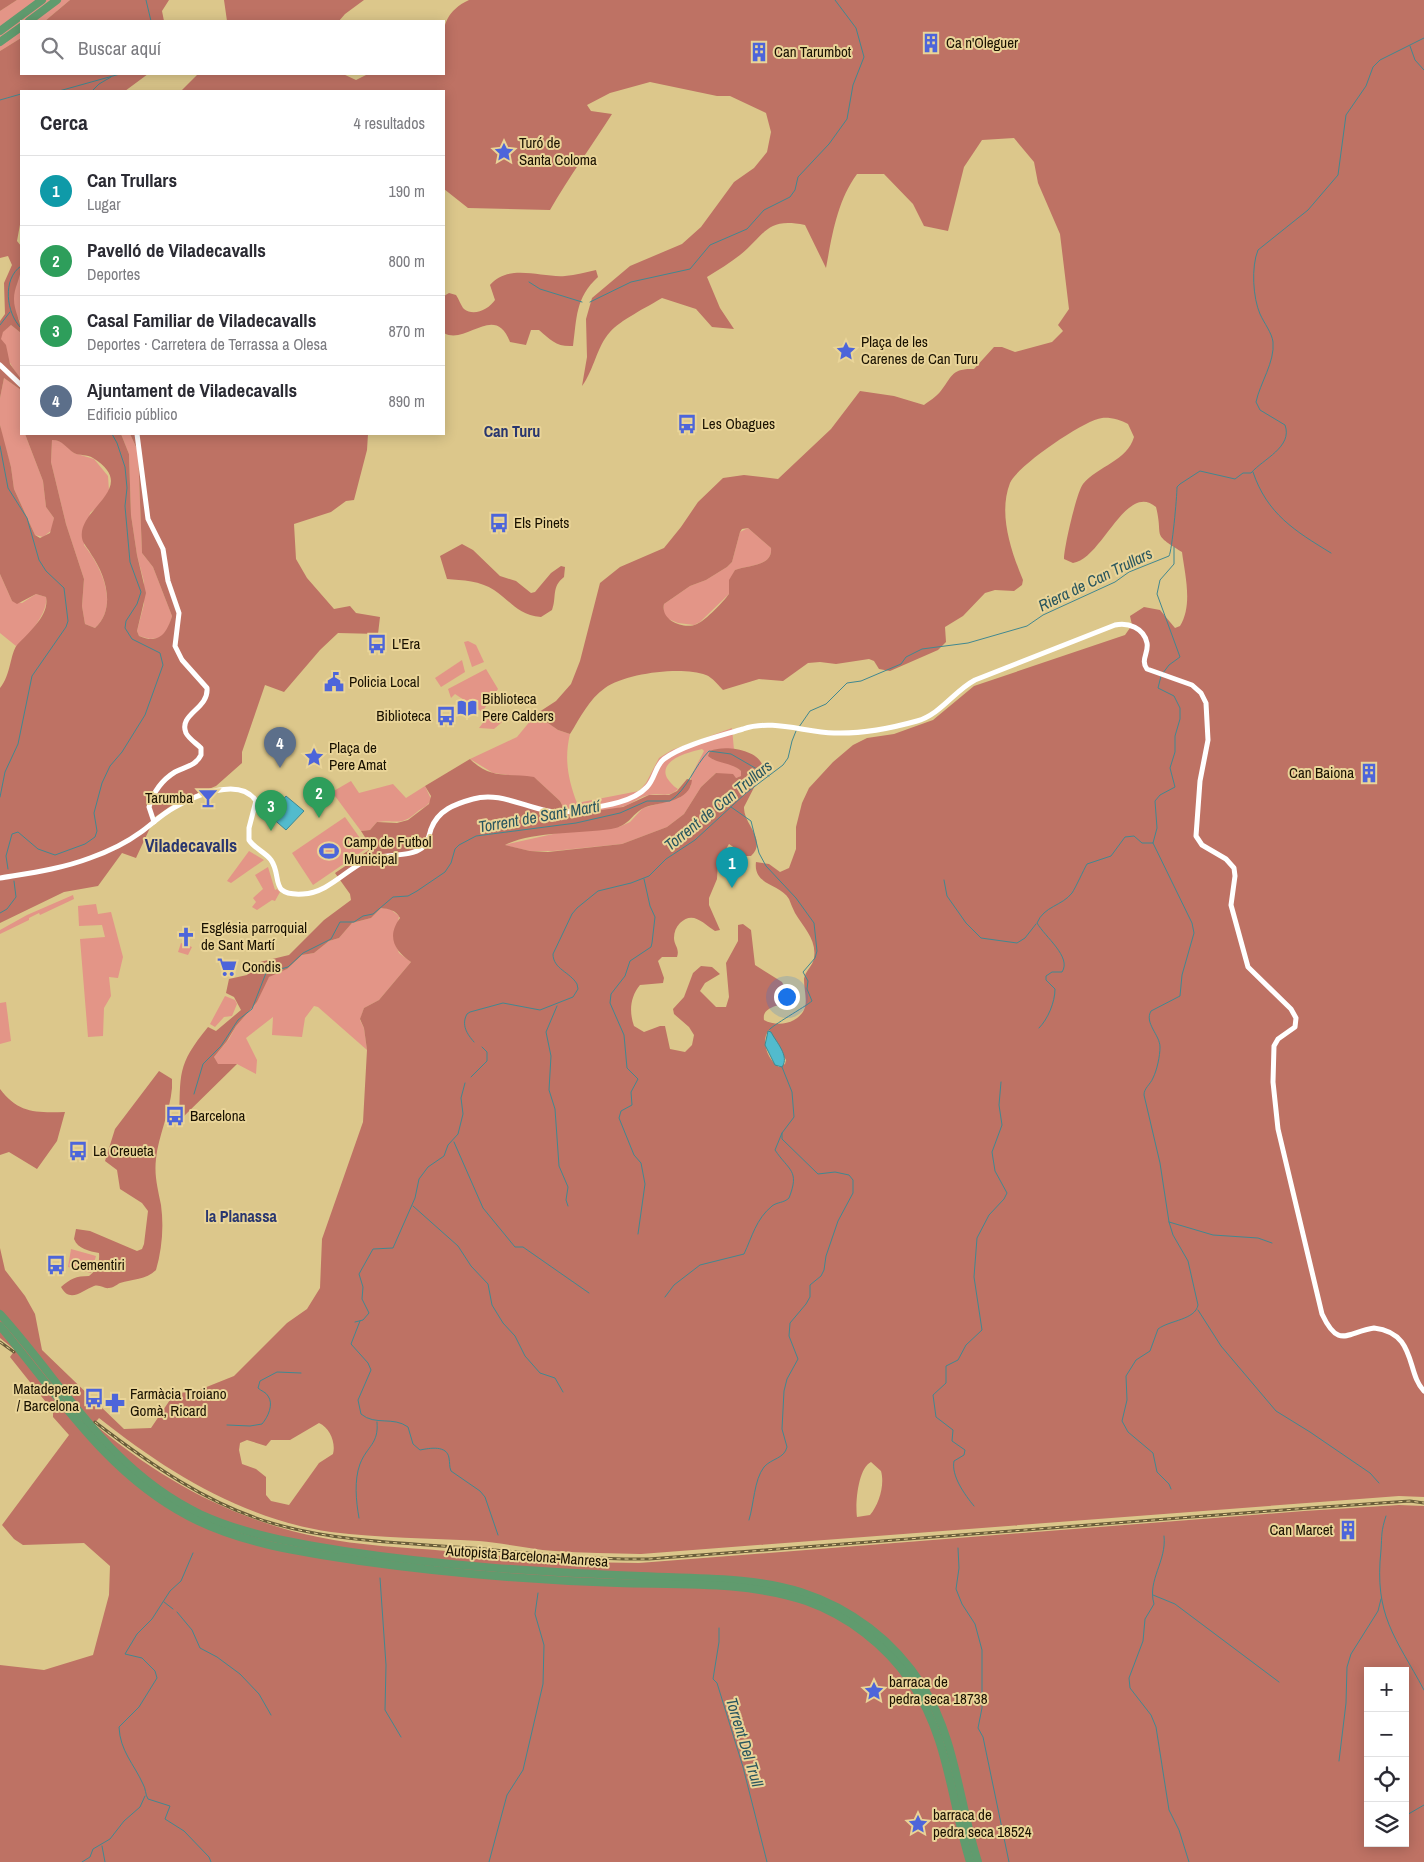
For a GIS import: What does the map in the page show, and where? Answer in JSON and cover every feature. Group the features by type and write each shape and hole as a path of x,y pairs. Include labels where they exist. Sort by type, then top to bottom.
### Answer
{"highway":[{"path":"0,31 42,0"},
{"path":"30,20 57,0"},
{"path":"0,42 20,28"},
{"name":"Autopista Barcelona-Manresa","path":"0,1314 110,1449 144,1480 201,1514 252,1533 317,1547 523,1575 708,1578 760,1583 803,1593 853,1616 895,1650 916,1676 932,1702 951,1753 978,1862"},
{"name":"Autopista Barcelona-Manresa","path":"0,1326 108,1458 152,1495 191,1518 236,1536 307,1552 403,1567 760,1590 807,1602 854,1626 894,1660 914,1685 928,1710 945,1758 970,1862"}],"street":[{"path":"0,365 20,384"},
{"path":"138,435 148,519 161,544 168,581 179,612 174,646 182,660 206,688 207,694 206,700 188,718 186,724 187,735 201,748 201,755 197,762 170,776 158,789 149,807 154,822"},
{"path":"0,878 54,869 90,858 124,842 175,807 209,793 234,790 253,796 256,804 249,828 249,840 271,860 276,883 287,892 306,894 322,890 365,861 379,856 420,849 427,842 437,817 445,810 459,803 479,797 490,797 542,811 562,813 619,802 636,795 647,787 658,765 673,754 750,727 777,726 821,732 852,732 918,721 936,712 975,680 1120,624 1135,627 1145,637 1147,644 1144,662 1147,670 1187,683 1197,689 1204,698 1207,710 1208,740 1200,781 1196,836 1202,845 1226,859 1234,868 1236,876 1230,905 1248,967 1292,1009 1296,1018 1295,1027 1278,1039 1274,1046 1274,1094 1280,1137 1322,1314 1330,1328 1340,1336 1350,1336 1374,1328 1395,1337 1407,1350 1419,1383 1424,1391"}],"shaded area":[{"path":"0,0 17,0 0,11"},
{"path":"17,0 70,0 46,20 20,20 20,39 0,51 0,11"},
{"path":"70,0 169,0 162,11 164,20 46,20"},
{"path":"224,0 364,0 340,20 227,20"},
{"path":"469,0 1424,0 1424,1497 1399,1496 641,1554 565,1552 479,1541 349,1534 299,1526 267,1516 208,1490 152,1457 99,1418 94,1424 145,1462 199,1495 256,1520 287,1530 334,1540 366,1544 566,1561 639,1563 1304,1511 1399,1505 1424,1506 1424,1862 0,1862 0,1665 44,1670 93,1655 109,1595 110,1566 84,1543 23,1545 14,1539 2,1525 69,1435 53,1417 53,1411 10,1357 15,1350 0,1338 0,1248 5,1270 25,1296 35,1314 42,1350 124,1429 151,1428 174,1394 199,1390 234,1376 287,1323 307,1309 320,1288 322,1239 363,1122 367,1050 364,1028 360,1019 364,1008 379,1000 411,962 405,958 394,943 394,931 400,918 398,915 392,910 381,908 371,918 352,923 339,938 329,941 314,953 302,955 287,969 269,977 257,1002 236,1026 214,1057 218,1064 237,1064 179,1121 182,1071 190,1052 208,1027 216,1031 241,1010 234,997 226,993 229,979 247,975 260,962 289,955 324,920 351,900 350,894 335,873 372,848 361,831 370,830 377,822 397,823 408,820 429,804 431,796 425,786 470,759 478,766 493,773 534,777 560,801 567,815 623,807 649,795 669,795 677,791 687,779 692,780 690,787 681,797 641,809 627,822 618,827 598,831 529,837 505,845 530,851 548,852 622,844 667,827 684,814 701,787 716,773 733,774 736,778 741,776 741,771 737,768 708,756 710,751 723,748 739,750 753,755 762,764 761,774 744,807 747,820 756,838 756,850 751,856 746,856 729,844 718,863 717,879 709,898 709,905 720,930 715,931 694,918 685,919 677,926 674,936 678,952 677,957 662,957 658,961 664,978 663,983 640,985 632,1000 631,1015 634,1026 644,1032 665,1026 670,1049 685,1052 692,1045 694,1035 689,1027 674,1014 673,1009 684,997 693,973 701,966 712,967 720,974 705,983 700,991 716,1007 726,1007 729,997 726,963 738,941 738,925 743,924 751,930 755,965 782,982 787,992 785,1001 767,1010 764,1020 775,1024 783,1024 794,1020 803,1012 806,1002 804,979 813,961 814,945 789,899 780,890 759,876 756,870 756,862 769,864 780,872 789,868 796,849 796,827 802,803 809,788 833,762 853,745 867,738 894,734 933,720 974,686 1125,635 1132,625 1130,616 1144,607 1160,610 1175,628 1180,626 1184,618 1187,590 1182,552 1166,541 1160,534 1156,507 1145,502 1134,504 1124,512 1094,549 1084,558 1073,563 1064,559 1071,520 1080,489 1096,472 1119,458 1134,437 1128,424 1115,419 1102,418 1067,435 1037,455 1015,475 1010,483 1005,507 1007,532 1023,580 1022,585 1014,591 995,590 985,593 963,616 945,627 946,642 938,650 890,671 879,669 874,661 869,659 836,664 808,663 783,681 759,679 723,690 706,675 696,672 654,672 626,678 599,692 581,715 570,734 558,730 538,716 536,714 556,701 571,684 580,661 600,583 620,567 664,548 698,502 723,478 744,475 778,479 831,429 860,391 894,396 924,405 938,394 953,374 961,370 974,369 994,347 1002,347 1015,352 1052,342 1063,331 1058,325 1069,309 1060,234 1038,183 1034,162 1014,138 982,140 964,167 948,231 924,226 913,204 884,174 857,174 850,184 840,207 826,268 805,225 782,223 774,225 736,258 707,277 720,308 734,329 712,327 696,309 662,298 627,319 610,332 602,344 590,373 582,386 587,357 586,319 592,298 630,266 682,244 701,227 734,182 754,168 767,152 771,132 766,113 730,96 717,96 650,82 610,93 587,105 591,111 612,114 550,210 468,208 445,190 445,90 182,90 197,75 345,75 356,80 366,75 445,75 446,22 458,6","holes":["748,528 771,548 771,554 764,562 735,570 729,580 729,594 701,622 692,626 680,625 674,623 666,615 664,604 690,586 706,580 732,562 742,529","769,1030 786,1060 785,1064 779,1067 766,1050 765,1039","319,1423 323,1425 333,1441 333,1454 319,1463 289,1505 271,1501 266,1495 266,1477 256,1469 242,1464 239,1450 240,1443 247,1440 266,1446 271,1440 290,1440","871,1462 881,1471 882,1488 870,1515 857,1517 857,1495 860,1479 863,1471"]},
{"path":"20,39 20,75 147,75 126,90 20,90 20,224 17,241 20,245 20,273 14,299 20,332 11,325 3,332 1,339 6,345 10,364 20,378 20,389 4,378 0,398 0,321 5,314 4,283 12,265 8,256 0,258 0,51"},
{"path":"596,270 598,277 585,293 578,309 573,346 558,344 539,330 531,330 526,345 510,342 504,331 496,326 488,325 461,334 445,333 445,295 449,293 456,295 464,309 477,312 485,309 495,300 490,285 497,278 516,273 556,276"},
{"path":"20,274 20,321 15,311 13,297"},
{"path":"11,325 20,332 20,378 8,359 1,341 2,333"},
{"path":"4,378 20,389 20,435 25,435 43,481 46,507 54,518 52,530 43,537 35,535 14,489 11,467 0,425 0,398"},
{"path":"0,425 11,467 14,489 35,535 40,538 50,533 54,518 46,507 43,481 25,435 121,435 129,454 131,515 137,555 146,593 137,631 139,636 152,639 161,636 165,632 172,616 153,567 142,553 138,451 130,435 368,435 367,450 354,500 346,501 331,512 294,524 296,559 307,578 334,609 350,606 356,613 380,617 378,634 338,633 320,650 284,692 265,685 242,752 242,763 216,786 175,803 155,817 136,858 122,853 98,886 64,892 0,923 0,688 4,683 17,645 37,623 45,610 46,597 36,594 17,604 12,601 0,574","holes":["52,440 62,443 74,453 93,458 106,469 111,479 109,489 104,498 88,517 83,527 82,538 84,544 101,571 106,591 106,611 102,620 95,628 85,624 82,606 84,579 66,524 51,462"]},
{"path":"121,435 130,435 138,451 142,553 153,567 172,616 168,629 161,638 150,639 139,636 137,631 144,604 144,582 137,555 131,515 129,454"},
{"path":"52,439 62,442 74,453 94,459 108,476 109,491 99,505 90,513 84,545 102,574 107,597 102,619 95,628 85,624 82,606 84,579 66,524 51,462"},
{"path":"748,528 771,548 771,554 768,559 758,564 735,570 729,584 729,594 700,622 694,625 678,623 666,618 663,613 664,604 690,586 706,580 732,562 740,532"},
{"path":"462,544 473,550 500,576 516,581 531,593 535,592 551,573 561,566 565,567 564,577 556,588 552,610 541,617 533,616 515,607 489,587 471,582 447,579 440,556"},
{"path":"0,574 12,601 22,603 36,594 46,597 44,609 37,624 16,646 0,633"},
{"path":"468,641 476,645 484,662 472,667 464,642"},
{"path":"462,660 465,672 441,687 435,678"},
{"path":"486,669 498,689 482,712 455,694 451,698 448,689"},
{"path":"536,714 558,730 570,734 567,760 571,786 577,803 639,791 646,783 659,758 672,750 732,728 734,750 716,749 712,759 732,764 741,771 741,776 736,778 716,773 701,787 684,814 667,827 622,844 553,851 530,851 504,845 562,832 619,827 630,822 643,808 679,798 691,786 691,776 704,751 702,749 690,752 676,758 667,766 665,772 667,778 678,789 671,794 653,794 625,806 589,814 567,815 560,801 536,779 493,773 470,759 517,737"},
{"path":"500,715 504,718 494,729 479,728 488,716 495,721"},
{"path":"351,781 359,793 393,784 406,798 425,786 431,799 427,805 411,817 398,822 377,822 370,830 361,831 332,792"},
{"name":"Camp de Futbol Municipal","path":"345,817 367,848 313,885 292,853"},
{"path":"249,851 264,860 231,883 227,881"},
{"path":"268,867 275,890 277,889 280,892 275,901 272,900 257,910 252,907 256,902 253,898 263,889 255,875"},
{"path":"73,895 74,899 40,915 39,913 0,934 0,930 27,915"},
{"path":"96,904 98,914 111,912 123,957 118,978 109,977 111,996 104,1008 103,1036 88,1037 80,939 105,937 102,925 79,926 78,906"},
{"path":"381,908 390,909 399,916 395,943 399,953 411,962 379,1000 364,1008 360,1020 364,1028 367,1050 318,1007 314,1006 305,1018 302,1037 272,1035 273,1017 246,1038 257,1060 256,1074 237,1064 217,1064 214,1057 229,1039 236,1026 257,1002 267,979 274,973 287,969 302,955 314,953 329,941 339,938 352,923 371,918"},
{"path":"181,943 192,947 188,955 178,952"},
{"path":"225,996 235,1000 237,1004 232,1016 224,1017 215,1027 210,1024"},
{"path":"6,1002 11,1041 0,1044 0,1003"},
{"path":"159,1071 172,1079 172,1088 156,1159 156,1177 161,1205 162,1230 160,1254 156,1270 148,1276 120,1283 112,1288 96,1286 77,1294 68,1295 61,1287 74,1278 89,1276 96,1269 99,1260 99,1253 84,1249 78,1245 74,1239 76,1229 90,1231 137,1251 142,1249 148,1211 142,1203 120,1189 117,1170 105,1161 115,1129"},
{"path":"0,1089 14,1103 28,1110 65,1112 57,1141 37,1169 9,1152 0,1155"},
{"path":"71,1249 96,1256 91,1273 68,1267"}],"water":[{"path":"286,796 304,811 286,830 270,816"},
{"path":"768,1031 771,1032 783,1054 784,1063 782,1067 775,1065 765,1045"}],"waterway":[{"path":"146,0 151,20"},
{"path":"590,302 631,282 690,269 710,245 747,229 764,210 790,197 795,190 798,177 829,144 847,119 853,85 864,57 856,28 835,0"},
{"name":"Riera de Can Trullars","path":"799,727 810,711 826,704 847,683 861,681 901,664 906,657 922,649 968,643 1027,626 1043,615 1115,582 1129,572 1169,556 1173,535 1177,487 1180,484 1200,471 1235,479 1243,473 1251,473 1276,452 1285,440 1285,425 1260,410 1256,402 1270,365 1273,350 1270,332 1260,314 1254,291 1254,265 1258,250 1308,210 1338,175 1346,115 1366,86 1373,67 1380,60 1424,38"},
{"path":"1410,46 1415,60 1424,70"},
{"path":"63,90 116,75"},
{"path":"93,90 111,77"},
{"path":"0,100 20,94"},
{"path":"20,267 11,279 8,296 12,314 20,327"},
{"path":"529,282 540,289 582,302"},
{"path":"0,325 10,312"},
{"path":"8,869 6,856 12,834 18,832 38,849 55,855 85,844 95,837 97,831 94,813 102,783 110,766 122,752 145,715 163,665 160,653 132,639 125,628 126,621 137,604 141,592 130,562 125,506 127,488 125,467 113,435"},
{"path":"0,446 8,488 27,518 39,560 46,571 64,588 68,621 66,627 32,676 18,744 5,772 0,797"},
{"path":"1253,472 1259,487 1274,510 1294,529 1331,553"},
{"path":"1163,673 1169,665 1180,657 1157,594 1160,580 1174,564 1174,547"},
{"path":"1039,1028 1048,1015 1055,994 1055,989 1046,980 1046,976 1052,972 1062,972 1064,966 1061,954 1037,923 1040,917 1072,893 1087,864 1111,856 1125,837 1134,836 1142,843 1153,843 1157,828 1155,801 1160,795 1175,787 1170,768 1175,752 1175,736 1180,719 1180,708 1174,696 1158,688 1161,676"},
{"name":"Torrent de Can Trullars","path":"474,1042 467,1033 465,1026 465,1018 470,1012 503,1003 540,1010 573,997 578,989 577,984 559,967 553,954 572,914 577,908 598,891 631,883 649,876 666,859 695,840 746,793 783,765 788,758 796,731"},
{"name":"Torrent de Sant Martí","path":"194,1094 203,1064 221,1046 238,1020 252,1009 266,973 288,967 303,953 331,939 340,922 354,922 363,916 373,914 393,897 408,896 417,891 445,872 451,863 455,849 459,845 476,836 576,823 620,813 647,801 670,801 682,790 709,751 731,754 769,776"},
{"name":"Torrent de Can Trullars","path":"731,807 751,821 759,853 766,866 796,898 814,923 817,951 815,958 803,972 808,981 807,989 812,1001 769,1030"},
{"path":"1153,843 1192,923 1194,933 1182,975 1180,996 1151,1011 1149,1015 1149,1020 1158,1038 1160,1051 1156,1071 1144,1095 1160,1163 1169,1222 1173,1235 1188,1261 1198,1305 1192,1314 1158,1329 1150,1351 1136,1360 1126,1376 1127,1400 1122,1421 1128,1432 1153,1453 1157,1472 1169,1484 1171,1489"},
{"path":"638,1234 645,1184 641,1163 634,1155 619,1118 621,1111 632,1105 631,1092 638,1079 627,1068 624,1035 610,1003 611,994 625,976 630,961 651,947 655,917 650,906 644,879"},
{"path":"944,880 947,896 966,923 981,938 1017,943 1025,938 1036,924"},
{"path":"0,913 7,909 16,897 14,881"},
{"path":"557,1006 546,1032 551,1056 549,1090 555,1109 559,1166 568,1187 566,1200 568,1206"},
{"path":"471,1077 487,1061 487,1052 482,1047"},
{"name":"Torrent Del Trull","path":"749,1520 756,1485 761,1472 767,1464 781,1456 787,1447 782,1429 784,1391 787,1379 798,1359 789,1336 790,1323 810,1297 810,1285 821,1276 824,1270 826,1256 838,1221 853,1193 853,1180 849,1175 835,1172 818,1174 782,1139 782,1133 794,1117 792,1092 782,1067"},
{"path":"974,1506 963,1491 954,1467 954,1461 964,1455 965,1450 952,1441 953,1430 936,1417 933,1395 946,1383 946,1366 958,1360 966,1345 982,1330 974,1277 977,1238 989,1215 1007,1193 995,1171 992,1152 1002,1125 999,1105 1001,1082"},
{"path":"355,1322 363,1320 369,1313 362,1299 363,1287 359,1274 373,1249 393,1248 415,1198 419,1179 428,1167 444,1156 448,1145 458,1134 463,1114 461,1098 465,1083"},
{"path":"665,1297 674,1285 700,1265 744,1254 762,1217 772,1206 789,1198 793,1176 775,1150 782,1133"},
{"path":"454,1142 483,1208 515,1247 523,1247 589,1293"},
{"path":"413,1206 458,1246 471,1266 488,1284 492,1305 503,1323 515,1336 525,1356 540,1373 555,1378 563,1392"},
{"path":"1169,1222 1213,1235 1258,1238 1272,1243"},
{"path":"1198,1310 1221,1346 1276,1411 1370,1473 1379,1483"},
{"path":"360,1321 351,1344 368,1363 371,1370 358,1400 361,1414 372,1420 396,1422 408,1427 413,1444 420,1450 438,1448 445,1451 448,1454 451,1471 480,1491 485,1497 498,1535"},
{"path":"227,1425 250,1426 262,1424 268,1414 270,1399 258,1388 260,1381 277,1372 301,1373"},
{"path":"359,1518 356,1491 358,1470 376,1435 377,1422"},
{"path":"1386,1516 1382,1533 1380,1573 1384,1609 1396,1639 1424,1690"},
{"path":"1164,1536 1163,1554 1153,1587 1154,1604 1145,1619 1143,1641 1129,1678 1130,1688 1151,1715 1156,1727 1169,1810 1179,1830 1189,1862"},
{"path":"958,1548 959,1568 956,1589 962,1604 975,1624 982,1650 982,1708 978,1728 983,1737 1009,1862"},
{"path":"193,1553 181,1581 170,1591 152,1619 137,1634 125,1654 142,1658 155,1671 157,1678 139,1707 119,1727 122,1743 144,1786 148,1799 170,1806 165,1819 184,1831 209,1857 211,1862"},
{"path":"380,1578 386,1665 385,1710 401,1737"},
{"path":"489,1862 507,1795 523,1770 543,1684 544,1645 535,1614 538,1593"},
{"path":"1153,1595 1175,1604 1279,1682"},
{"path":"1339,1761 1346,1703 1347,1667 1351,1654 1378,1611 1381,1599"},
{"path":"164,1602 173,1609"},
{"path":"177,1612 192,1630 200,1648 217,1657 240,1674 259,1694 271,1715"},
{"name":"Torrent Del Trull","path":"719,1628 719,1642 713,1679 717,1683 743,1767 767,1862"},
{"path":"82,1862 90,1857 93,1849 110,1839 124,1821 140,1807 145,1796"},
{"path":"1409,1814 1424,1805"},
{"path":"102,1846 105,1862"}],"railway":[{"path":"0,1342 14,1352"},
{"path":"95,1422 180,1482 226,1506 275,1524 323,1535 373,1541 582,1557 649,1559 1309,1508 1410,1501 1424,1503"}],"place":[{"name":"Ca n'Oleguer","path":"931,43"},
{"name":"Can Tarumbot","path":"759,52"},
{"name":"Turó de Santa Coloma","path":"504,152"},
{"name":"Plaça de les Carenes de Can Turu","path":"846,351"},
{"name":"Les Obagues","path":"687,424"},
{"name":"Els Pinets","path":"499,523"},
{"name":"L'Era","path":"377,644"},
{"name":"Policia Local","path":"334,682"},
{"name":"Biblioteca Pere Calders","path":"467,708"},
{"name":"Biblioteca","path":"446,716"},
{"name":"Plaça de Pere Amat","path":"314,757"},
{"name":"Ajuntament de Viladecavalls","path":"280,768"},
{"name":"Can Baiona","path":"1369,773"},
{"name":"Tarumba","path":"208,798"},
{"name":"Pavelló de Viladecavalls","path":"319,818"},
{"name":"Casal Familiar de Viladecavalls","path":"271,831"},
{"name":"Camp de Futbol Municipal","path":"329,851"},
{"name":"Can Trullars","path":"732,888"},
{"name":"Església parroquial de Sant Martí","path":"186,937"},
{"name":"Condis","path":"227,967"},
{"name":"Barcelona","path":"175,1116"},
{"name":"La Creueta","path":"78,1151"},
{"name":"Cementiri","path":"56,1265"},
{"name":"Matadepera / Barcelona","path":"94,1398"},
{"name":"Farmàcia Troiano Gomà, Ricard","path":"115,1403"},
{"name":"Can Marcet","path":"1348,1530"},
{"name":"barraca de pedra seca 18738","path":"874,1691"},
{"name":"barraca de pedra seca 18524","path":"918,1824"}],"district":[{"name":"Can Turu","path":"512,431"},
{"name":"Viladecavalls","path":"191,846"},
{"name":"la Planassa","path":"241,1216"}]}
